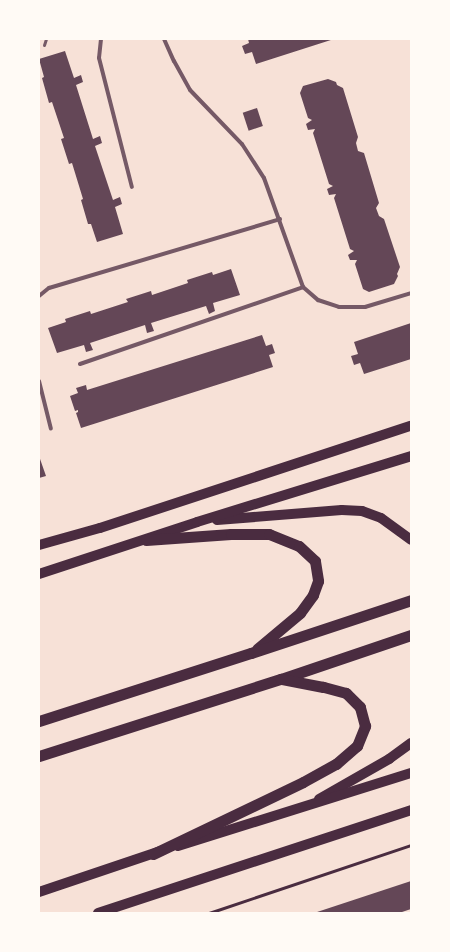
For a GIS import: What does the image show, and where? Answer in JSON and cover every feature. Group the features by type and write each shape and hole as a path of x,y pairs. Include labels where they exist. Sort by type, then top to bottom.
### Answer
{"highway":[{"path":"146,540 231,534 269,534 299,546 315,561 318,581 314,595 300,613 252,653"},
{"path":"39,721 252,653 358,616 411,600"},
{"path":"39,756 281,679 411,635"},
{"path":"153,854 310,779 336,764 357,746 364,726 360,707 346,694 323,687 281,679"}],"main road":[{"path":"39,545 100,528 411,426"},
{"path":"39,574 197,522 411,456"},
{"path":"197,522 349,510 362,511 381,518 411,540"},
{"path":"300,809 389,759 411,743"},
{"path":"39,892 153,854 411,774"},
{"path":"98,913 411,810"}],"street":[{"path":"101,39 99,58 132,187"},
{"path":"164,39 190,90 213,116 242,144 264,178 280,219 303,287 318,300 339,307 365,307 411,293"},
{"path":"39,296 49,288 280,219"},
{"path":"80,364 303,287"},
{"path":"39,381 51,429"}],"lane":[{"path":"44,45 46,39"}],"path":[{"path":"209,913 411,844"}],"building":[{"path":"248,39 334,39 256,64 252,52 245,54 242,46 249,43"},
{"path":"65,51 74,78 81,75 83,82 76,85 93,139 100,136 102,143 95,146 113,200 120,197 122,204 115,207 123,234 97,242 91,224 88,224 81,200 83,199 72,163 69,164 61,139 64,138 52,102 49,103 42,78 44,77 39,59"},
{"path":"328,79 336,82 337,85 343,88 358,137 356,143 358,151 364,153 379,203 376,208 379,216 384,219 400,267 394,284 369,292 363,289 355,264 357,260 350,260 348,255 354,251 350,249 334,198 336,194 329,195 327,189 333,186 329,184 313,133 315,129 308,130 306,124 312,120 308,118 300,93 303,86"},
{"path":"257,108 263,126 249,131 243,113"},
{"path":"231,269 240,295 213,303 215,311 209,314 206,306 151,323 154,331 147,333 145,325 90,343 93,350 86,352 84,345 57,353 48,328 66,322 65,319 90,311 91,314 128,302 126,299 151,291 152,295 188,283 187,280 212,272 213,275"},
{"path":"411,323 411,359 364,374 360,363 354,365 351,356 358,354 354,342"},
{"path":"262,335 266,346 272,344 275,353 269,355 273,367 81,428 76,413 78,410 75,411 70,396 78,393 76,388 86,385 87,390"},
{"path":"39,456 46,476 39,478"},
{"path":"411,881 411,909 399,913 314,913"}]}
